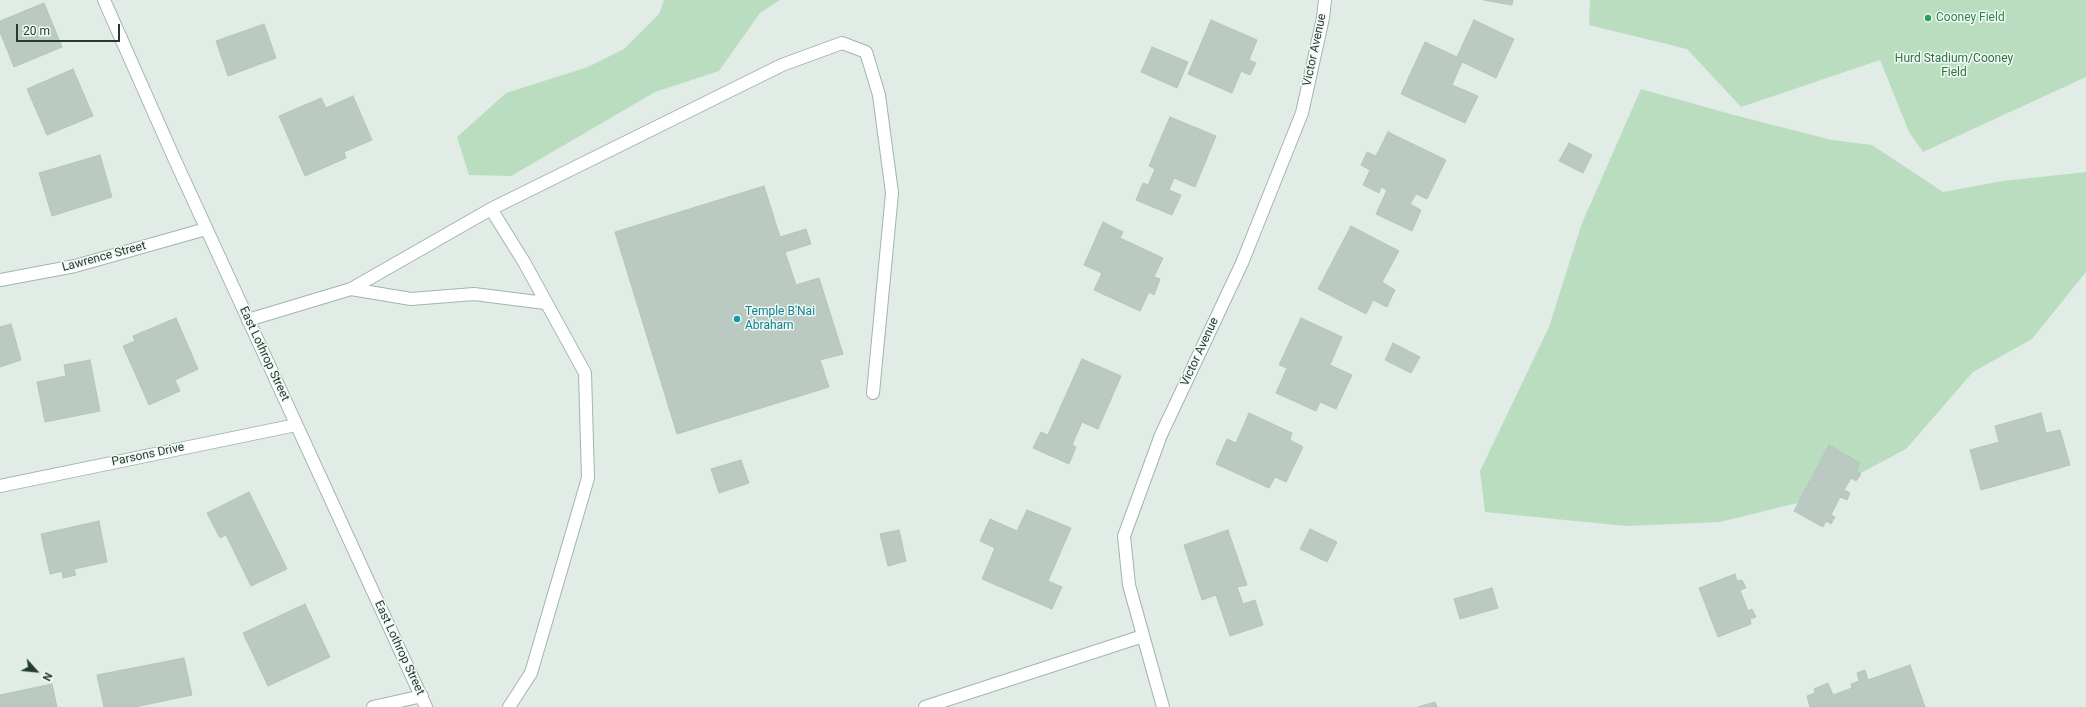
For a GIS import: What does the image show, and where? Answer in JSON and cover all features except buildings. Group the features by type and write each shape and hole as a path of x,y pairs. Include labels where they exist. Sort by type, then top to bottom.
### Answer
{"street":[{"name":"East Lothrop Street","path":"104,0 206,229 424,702"},
{"name":"Victor Avenue","path":"1162,707 1129,585 1124,536 1161,436 1242,263 1302,113 1323,18 1325,0"},
{"path":"248,320 351,289 491,209 782,65 842,43 866,52 879,96 892,193 873,393"},
{"path":"491,209 524,262 585,373 588,478 531,673 509,707"},
{"name":"Lawrence Street","path":"0,280 75,266 206,229"},
{"path":"351,289 411,299 474,294 545,302"},
{"name":"Parsons Drive","path":"0,486 296,425"},
{"path":"925,707 1143,636"},
{"path":"374,707 424,702"}],"green space":[{"path":"664,0 780,0 760,13 719,71 655,92 511,176 469,175 457,137 506,93 588,67 624,49 659,14"},
{"name":"Hurd Stadium/Cooney Field","path":"1590,0 2086,0 2086,77 1923,152 1909,132 1880,60 1741,107 1687,49 1589,25"},
{"path":"1641,89 1832,140 1872,145 1943,192 2003,181 2086,172 2086,272 2032,339 1973,372 1906,449 1810,500 1720,522 1626,526 1485,512 1480,471 1549,327 1582,223"}],"place":[{"name":"Cooney Field","path":"1928,18"},
{"name":"Temple B'Nai Abraham","path":"737,319"}]}
